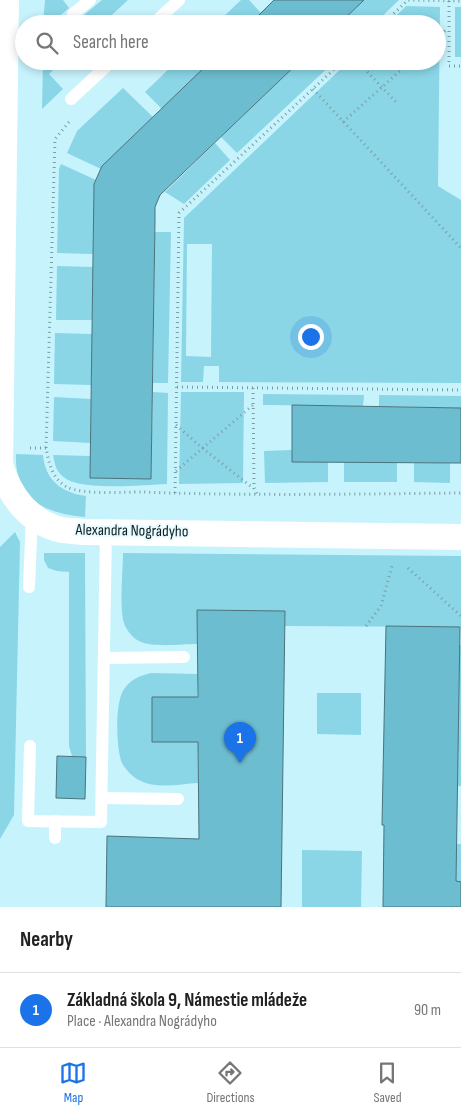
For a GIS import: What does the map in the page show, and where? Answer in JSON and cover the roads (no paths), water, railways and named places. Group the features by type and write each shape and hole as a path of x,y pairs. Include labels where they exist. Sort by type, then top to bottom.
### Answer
{"street":[{"name":"Alexandra Nográdyho","path":"6,0 2,168 0,464 5,481 18,502 32,516 62,530 461,537"}],"lane":[{"path":"73,14 90,0"},
{"path":"163,15 179,0"},
{"path":"71,99 102,70"},
{"path":"30,587 32,516"},
{"path":"30,746 28,821 101,822 104,658 94,532"},
{"path":"104,658 184,657"},
{"path":"102,798 178,798"},
{"path":"55,821 55,838"}],"place":[{"name":"Základná škola 9, Námestie mládeže","path":"240,763"}]}
